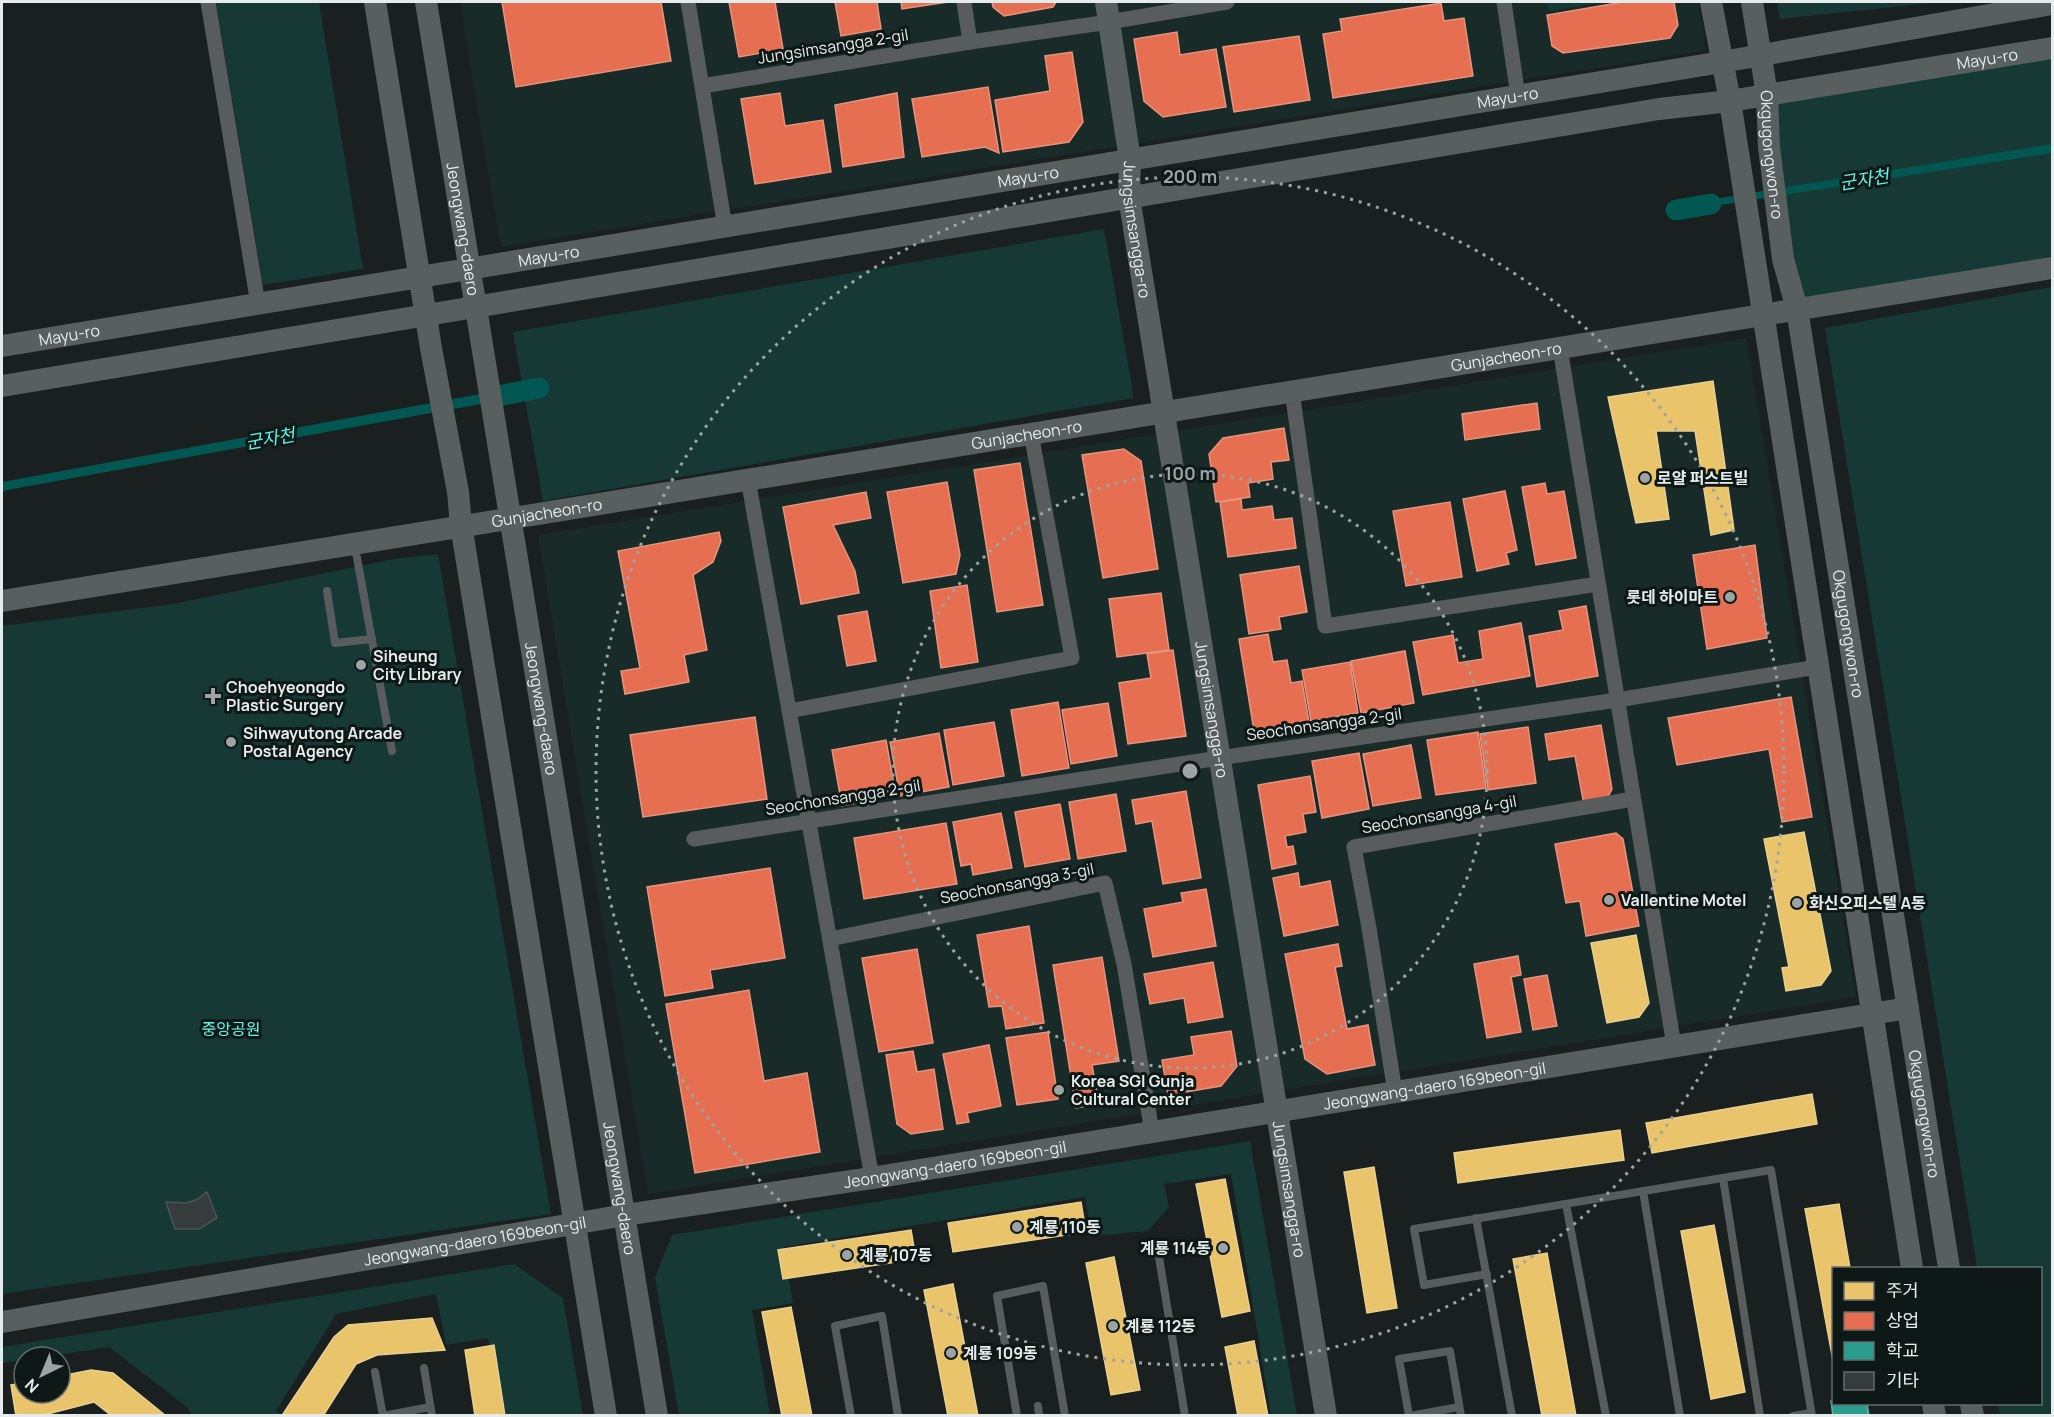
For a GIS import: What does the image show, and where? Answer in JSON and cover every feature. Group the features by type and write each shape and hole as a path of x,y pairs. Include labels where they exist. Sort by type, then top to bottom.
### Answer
{"street":[{"path":"208,2 258,304"},
{"path":"375,2 431,348 458,492 461,525 606,1416"},
{"name":"Jeongwang-daero","path":"426,2 657,1416"},
{"path":"688,2 725,227"},
{"path":"964,2 970,42"},
{"name":"Jungsimsangga 2-gil","path":"702,86 970,42 1108,12 1220,2"},
{"path":"1504,2 1518,96"},
{"name":"Okgugongwon-ro","path":"1712,2 1730,101 1912,1267"},
{"name":"Okgugongwon-ro","path":"1752,2 1767,95 1769,147 1783,259 1797,309 1949,1267"},
{"name":"Mayu-ro","path":"2,346 420,278 917,193 1761,56 2052,4"},
{"name":"Jungsimsangga-ro","path":"1108,12 1130,160 1129,197 1326,1416"},
{"name":"Mayu-ro","path":"2,386 1659,109 1730,101 2052,48"},
{"name":"Gunjacheon-ro","path":"2,601 2052,268"},
{"path":"1560,348 1674,1046"},
{"path":"1292,391 1325,626 1598,584"},
{"path":"789,711 1072,658 1030,433"},
{"path":"748,479 872,1178"},
{"name":"Seochonsangga 2-gil","path":"694,839 1219,758 1617,700 1817,667"},
{"name":"Seochonsangga 4-gil","path":"1395,1092 1354,848 1633,799"},
{"name":"Seochonsangga 3-gil","path":"830,939 1105,883 1124,964 1152,1132"},
{"name":"Jeongwang-daero 169beon-gil","path":"2,1322 625,1215 872,1178 1908,1008"}],"lane":[{"path":"354,543 392,751"},
{"path":"327,591 335,643 372,639"},
{"path":"1487,1274 1424,1285 1414,1229 1771,1170 1811,1414 1793,1416"},
{"path":"1723,1178 1760,1416"},
{"path":"1643,1191 1680,1416"},
{"path":"1566,1204 1606,1416"},
{"path":"1476,1218 1512,1416"},
{"path":"1159,1257 1185,1416"},
{"path":"1017,1416 997,1296 1043,1286 1065,1416"},
{"path":"851,1416 835,1326 882,1316 898,1416"},
{"path":"1450,1351 1460,1411 1410,1416 1400,1359 1450,1351"},
{"path":"424,1368 432,1416"},
{"path":"375,1372 383,1416 430,1407"},
{"path":"1038,1406 1039,1416"}],"shaded area":[{"path":"460,2 1698,2 1706,50 501,247"},
{"path":"1746,338 1856,997 648,1194 538,535"}],"green space":[{"path":"216,2 319,2 363,269 263,285"},
{"path":"1547,2 1604,2 1549,11"},
{"path":"1777,2 1940,2 1780,19"},
{"path":"2052,48 2052,268 1797,309 1767,95"},
{"path":"1104,229 1134,398 543,501 513,332"},
{"path":"2052,287 2052,1415 2000,1416 1998,1405 2042,1405 2042,1267 1977,1267 1825,328"},
{"name":"중앙공원","path":"438,554 551,1214 2,1294 2,626 173,604 394,559"},
{"path":"1250,1141 1297,1415 1271,1415 1231,1174 1164,1184 1169,1207 1148,1231 1092,1236 1085,1197 784,1247 793,1303 752,1310 770,1415 679,1415 655,1277 672,1235"},
{"path":"514,1264 563,1298 583,1415 503,1415 488,1338 446,1345 436,1294 336,1314 276,1411 283,1415 192,1415 188,1408 109,1347 72,1353 72,1345 14,1345"},
{"path":"12,1345 12,1362 2,1363 2,1347"}],"water":[{"path":"2052,144 2052,153 1683,211 1683,204"},
{"path":"523,386 525,396 2,491 2,482"}],"building: 주거":[{"name":"로얄 퍼스트빌","path":"1713,381 1734,530 1711,535 1695,431 1656,431 1669,519 1636,523 1608,397"},
{"name":"화신오피스텔 A동","path":"1804,832 1831,971 1821,985 1786,991 1782,968 1789,967 1764,839"},
{"path":"1636,935 1649,1003 1639,1017 1607,1023 1591,943"},
{"path":"1812,1094 1817,1124 1652,1153 1646,1123"},
{"path":"1620,1130 1624,1160 1458,1183 1454,1153"},
{"path":"1374,1167 1397,1308 1367,1313 1344,1172"},
{"name":"계룡 114동","path":"1225,1179 1250,1311 1222,1317 1196,1184"},
{"name":"계룡 110동","path":"1081,1202 1086,1232 953,1252 948,1223"},
{"path":"1839,1204 1850,1267 1832,1267 1832,1355 1805,1209"},
{"path":"1714,1225 1745,1392 1711,1399 1681,1231"},
{"name":"계룡 107동","path":"911,1230 916,1259 783,1279 778,1250"},
{"path":"1547,1253 1576,1416 1542,1416 1513,1259"},
{"name":"계룡 112동","path":"1114,1257 1140,1390 1111,1395 1086,1263"},
{"name":"계룡 109동","path":"953,1284 978,1416 948,1416 924,1290"},
{"path":"791,1307 812,1416 782,1416 762,1312"},
{"path":"432,1318 445,1350 377,1355 356,1364 323,1416 283,1414 334,1337 348,1325"},
{"path":"1254,1341 1268,1416 1238,1416 1225,1347"},
{"path":"494,1345 505,1416 475,1416 465,1350"},
{"path":"91,1370 113,1373 166,1416 112,1416 94,1402 40,1416 16,1416 14,1405 72,1405 72,1374"}],"building: 상업":[{"path":"502,2 661,2 671,61 516,87"},
{"path":"729,2 775,2 783,49 739,57"},
{"path":"835,2 877,2 881,29 841,36"},
{"path":"901,2 948,2 902,9"},
{"path":"992,2 1056,2 1053,7 1004,16 993,7"},
{"path":"1623,2 1674,2 1678,25 1670,38 1563,53 1552,46 1547,15"},
{"path":"1441,3 1444,21 1464,18 1473,76 1333,98 1323,34 1342,31 1340,19"},
{"path":"1177,32 1180,55 1216,49 1226,107 1163,117 1144,101 1134,39"},
{"path":"1299,36 1310,100 1234,112 1223,47"},
{"path":"1072,52 1083,122 1069,142 1003,152 995,100 1050,91 1045,56"},
{"path":"988,87 999,153 985,147 922,157 912,99"},
{"path":"780,93 785,126 823,120 831,172 755,184 741,99"},
{"path":"897,93 904,157 843,167 835,105"},
{"path":"1537,403 1540,429 1465,440 1462,414"},
{"path":"1284,428 1289,460 1271,462 1273,479 1248,483 1250,497 1216,502 1209,454 1223,438"},
{"path":"1124,449 1141,461 1158,569 1103,578 1082,455"},
{"path":"1020,463 1043,605 997,612 974,470"},
{"path":"947,482 960,555 956,574 903,583 887,492"},
{"path":"1545,483 1547,494 1564,491 1576,558 1536,565 1522,487"},
{"path":"1505,491 1517,550 1506,553 1509,564 1477,571 1463,499"},
{"path":"866,492 871,518 833,525 855,571 859,593 801,604 783,507"},
{"path":"1241,499 1242,510 1272,506 1274,520 1292,518 1296,548 1228,557 1220,502"},
{"path":"1450,502 1462,577 1406,586 1393,511"},
{"path":"719,532 721,541 713,562 693,575 707,650 684,655 689,682 625,694 621,671 640,668 618,551"},
{"name":"롯데 하이마트","path":"1755,545 1767,638 1707,649 1693,555"},
{"path":"1299,566 1307,612 1279,617 1281,629 1249,634 1240,575"},
{"path":"967,585 978,662 941,668 930,591"},
{"path":"1161,593 1169,650 1117,657 1109,599"},
{"path":"1586,606 1598,676 1537,687 1529,636 1563,630 1559,611"},
{"path":"867,611 876,661 847,666 838,616"},
{"path":"1521,623 1530,676 1423,695 1413,642 1453,635 1458,663 1483,659 1479,631"},
{"path":"1268,634 1273,662 1287,660 1291,683 1302,681 1309,722 1254,731 1239,639"},
{"path":"1173,650 1186,736 1128,744 1119,683 1151,678 1147,654"},
{"path":"1405,651 1414,703 1361,713 1351,661"},
{"path":"1350,662 1358,713 1311,721 1302,670"},
{"path":"1791,697 1812,817 1782,822 1769,749 1677,765 1668,718"},
{"path":"1058,702 1069,768 1022,776 1011,710"},
{"path":"1108,703 1117,756 1071,764 1062,710"},
{"path":"755,717 767,799 643,817 630,735"},
{"path":"994,722 1004,776 953,785 944,730"},
{"path":"1601,725 1612,789 1605,802 1584,805 1575,756 1549,760 1545,734"},
{"path":"1528,727 1536,783 1488,790 1480,734"},
{"path":"1478,732 1486,788 1436,795 1427,740"},
{"path":"939,733 949,787 900,796 890,742"},
{"path":"886,740 896,796 842,806 832,750"},
{"path":"1411,745 1421,798 1373,806 1363,754"},
{"path":"1359,753 1369,809 1322,818 1312,761"},
{"path":"1310,776 1316,812 1303,814 1306,832 1285,836 1287,847 1293,846 1296,864 1272,869 1258,785"},
{"path":"1186,791 1201,878 1163,884 1152,821 1136,824 1132,800"},
{"path":"1116,794 1126,851 1078,859 1069,802"},
{"path":"1060,804 1070,859 1025,867 1015,812"},
{"path":"1001,813 1012,868 973,875 971,864 961,866 953,822"},
{"path":"946,823 957,884 864,899 854,838"},
{"path":"1616,833 1623,839 1639,926 1586,936 1580,901 1566,903 1555,844"},
{"path":"770,868 785,958 710,970 713,988 665,996 647,887"},
{"path":"1298,873 1300,887 1330,881 1338,925 1284,936 1273,878"},
{"path":"1206,889 1216,946 1153,957 1144,909 1183,902 1181,893"},
{"path":"1029,926 1044,1023 1006,1029 1002,1006 989,1007 977,935"},
{"path":"1338,944 1342,966 1335,967 1347,1029 1368,1025 1375,1065 1327,1074 1305,1059 1285,954"},
{"path":"917,949 933,1043 879,1052 862,958"},
{"path":"1518,956 1521,975 1511,977 1521,1032 1487,1038 1474,964"},
{"path":"1102,957 1119,1061 1092,1065 1099,1104 1076,1108 1053,965"},
{"path":"1213,962 1223,1017 1188,1023 1184,998 1150,1004 1144,974"},
{"path":"1547,975 1557,1026 1533,1030 1524,979"},
{"path":"749,990 764,1081 807,1073 820,1152 695,1173 666,1004"},
{"path":"1231,1031 1237,1066 1221,1086 1168,1095 1162,1060 1194,1055 1191,1037"},
{"path":"1048,1032 1058,1099 1017,1105 1006,1038"},
{"path":"989,1045 1001,1106 967,1113 969,1122 957,1124 943,1054"},
{"path":"913,1051 917,1072 934,1069 943,1129 911,1134 897,1124 886,1055"}],"building: 학교":[{"path":"1831,1401 1832,1405 1867,1405 1869,1416 1833,1416"}],"building: 기타":[{"path":"207,1192 217,1218 199,1229 175,1229 166,1202 187,1203"}],"waterway":[{"name":"군자천","path":"1676,210 1711,204"},
{"name":"군자천","path":"498,396 539,388"}],"place":[{"name":"로얄 퍼스트빌","path":"1645,478"},
{"name":"롯데 하이마트","path":"1730,597"},
{"name":"Siheung City Library","path":"361,665"},
{"name":"Choehyeongdo Plastic Surgery","path":"213,696"},
{"name":"Sihwayutong Arcade Postal Agency","path":"231,742"},
{"name":"Vallentine Motel","path":"1609,900"},
{"name":"화신오피스텔 A동","path":"1797,903"},
{"name":"Korea SGI Gunja Cultural Center","path":"1059,1090"},
{"name":"계룡 110동","path":"1017,1227"},
{"name":"계룡 114동","path":"1223,1248"},
{"name":"계룡 107동","path":"847,1255"},
{"name":"계룡 112동","path":"1113,1326"},
{"name":"계룡 109동","path":"951,1353"}]}
